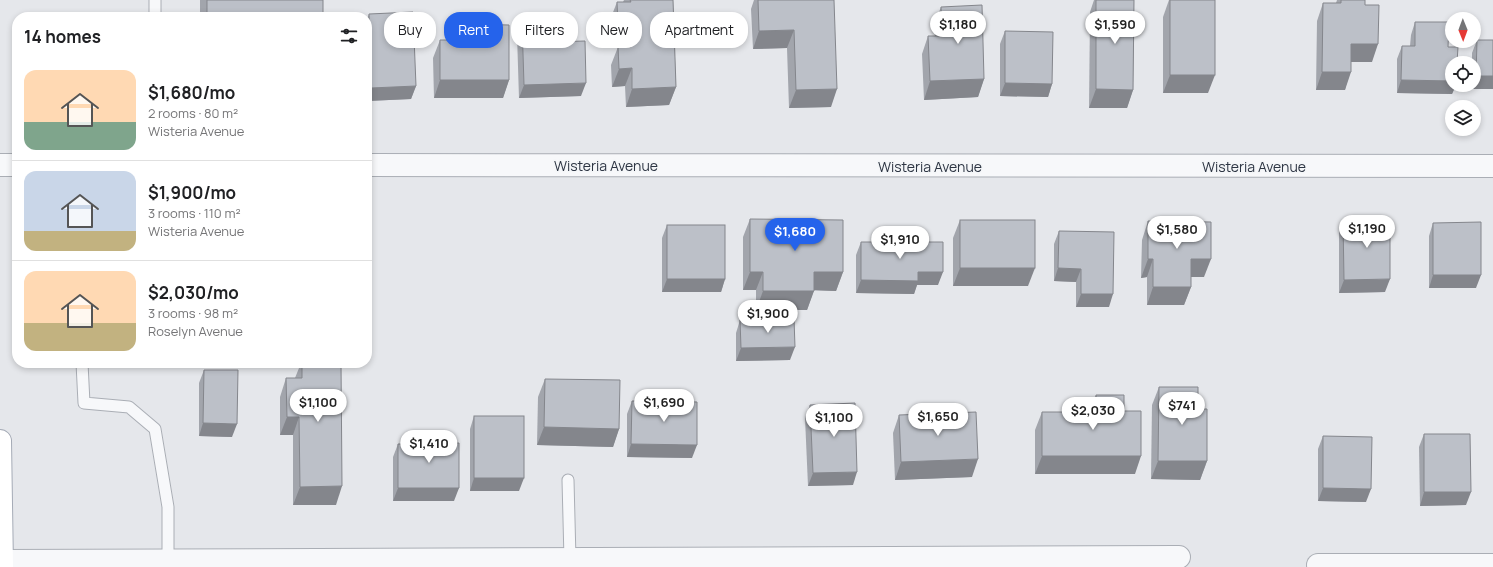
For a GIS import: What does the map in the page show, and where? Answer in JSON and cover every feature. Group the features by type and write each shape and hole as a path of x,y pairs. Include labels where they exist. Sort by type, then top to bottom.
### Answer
{"main road":[{"path":"0,441 2,564"}],"street":[{"path":"0,165 12,165"},
{"name":"Wisteria Avenue","path":"372,165 1493,166"},
{"path":"2,564 168,561 1179,557"},
{"path":"1318,565 1493,565"}],"lane":[{"path":"155,0 155,12"},
{"path":"82,368 84,403 129,407 155,429 168,508 168,561"},
{"path":"568,480 570,559"}],"building":[{"path":"207,0 323,0 323,12 207,12"},
{"path":"630,0 673,0 673,12 650,12 650,48 675,48 676,87 632,89 632,68 619,69 618,48 642,48 642,12 617,12 617,2 631,2"},
{"path":"758,0 834,0 837,89 796,90 794,30 759,31"},
{"path":"1096,0 1134,0 1133,90 1096,89"},
{"path":"1170,0 1215,0 1215,75 1170,75"},
{"path":"1341,0 1365,0 1365,5 1379,5 1378,44 1351,44 1351,72 1322,72 1323,3 1341,3"},
{"path":"982,5 984,79 930,81 928,36 942,36 941,7"},
{"path":"384,13 384,48 414,48 416,86 372,88 372,14"},
{"path":"1415,22 1445,22 1445,48 1458,48 1457,56 1445,56 1445,81 1401,80 1402,46 1415,46"},
{"path":"503,25 509,25 509,80 440,80 440,40 444,40 444,48 503,48"},
{"path":"1005,31 1053,32 1052,84 1005,83"},
{"path":"1481,40 1493,40 1493,76 1481,76 1481,56 1477,56 1477,48 1481,48"},
{"path":"578,41 585,41 586,83 524,85 523,48 578,48"},
{"path":"750,219 843,220 843,272 814,272 814,291 763,291 763,272 750,272"},
{"path":"1343,219 1390,219 1390,279 1344,280"},
{"path":"960,220 1035,220 1035,268 960,268"},
{"path":"1148,221 1211,222 1211,259 1191,259 1191,287 1153,287 1153,259 1148,259"},
{"path":"1481,222 1481,275 1433,275 1433,223"},
{"path":"667,225 725,225 725,279 667,279"},
{"path":"1059,231 1114,232 1113,294 1081,294 1081,269 1058,268"},
{"path":"861,242 943,242 943,272 918,272 918,281 861,280"},
{"path":"794,319 795,347 741,348 740,320"},
{"path":"302,368 341,368 342,486 300,487 299,417 287,417 286,378 302,378"},
{"path":"204,370 238,370 237,424 203,423"},
{"path":"545,379 620,380 619,429 544,427"},
{"path":"1159,387 1198,387 1198,409 1207,409 1207,461 1158,461"},
{"path":"1096,395 1124,395 1124,411 1141,411 1141,456 1042,456 1042,412 1096,412"},
{"path":"632,401 697,402 697,445 631,444"},
{"path":"855,403 857,472 813,473 810,405"},
{"path":"976,412 978,459 901,462 899,415"},
{"path":"474,416 524,416 524,478 474,478"},
{"path":"418,434 440,434 440,444 459,443 459,488 398,488 398,444 418,444"},
{"path":"1424,434 1470,434 1471,492 1424,492"},
{"path":"1323,436 1372,437 1371,489 1323,488"}]}
